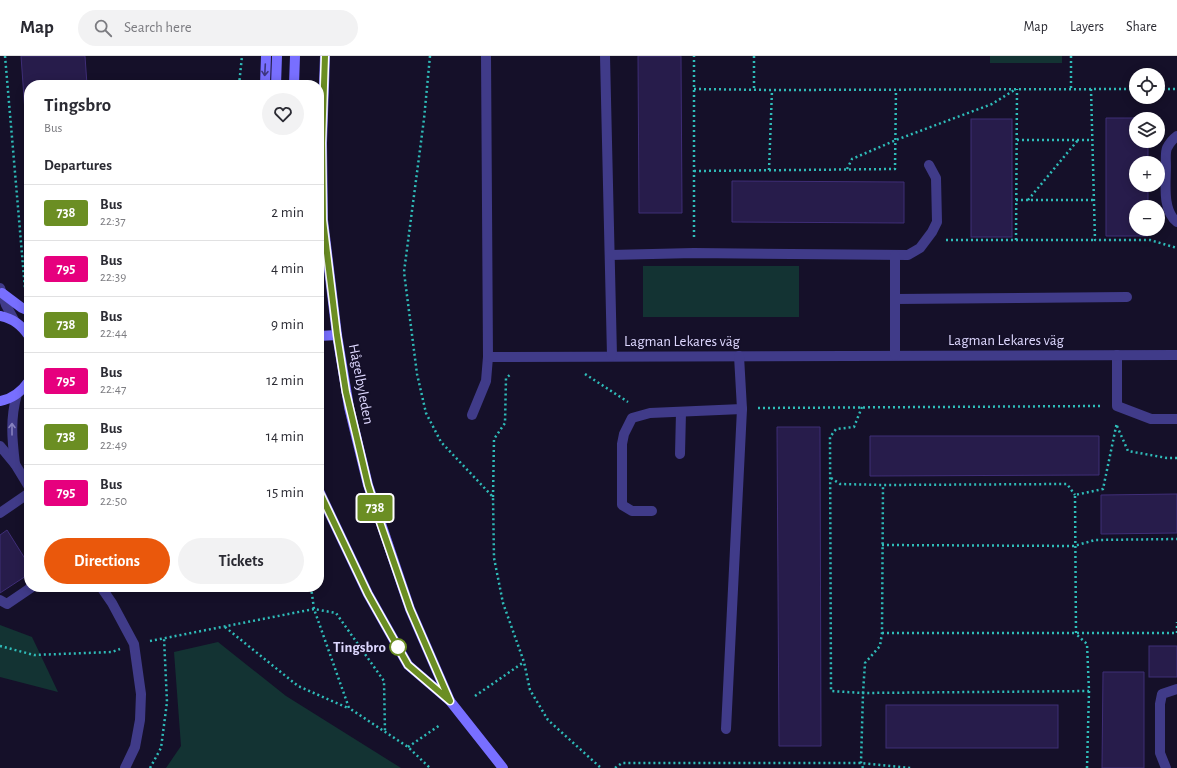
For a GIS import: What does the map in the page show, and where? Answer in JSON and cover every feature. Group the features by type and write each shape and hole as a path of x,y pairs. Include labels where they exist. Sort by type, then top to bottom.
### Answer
{"main road":[{"path":"265,80 266,56"},
{"path":"276,80 277,56"},
{"path":"294,80 295,56"},
{"name":"Hågelbyleden","path":"324,85 325,56"},
{"name":"Hågelbyleden","path":"324,228 337,335 349,407 370,492 410,609 450,701"},
{"path":"1,291 24,309"},
{"path":"0,316 14,320 24,329"},
{"path":"324,336 337,335"},
{"path":"0,401 17,394 24,388"},
{"name":"Hågelbyleden","path":"324,502 368,594 408,665 450,701 503,768"}],"street":[{"path":"472,415 486,381 488,357 486,56"},
{"path":"606,56 612,356"},
{"path":"1177,136 1166,149 1166,190 1168,205 1172,219 1177,222"},
{"path":"610,255 694,253 908,255 920,248 932,232 937,222 936,178 929,165"},
{"path":"895,255 895,356"},
{"path":"1,291 14,320"},
{"path":"895,299 1127,297"},
{"path":"1117,355 1117,406 1151,419 1177,419"},
{"name":"Lagman Lekares väg","path":"488,357 1177,355"},
{"path":"726,729 742,408 739,356"},
{"path":"14,464 11,431 12,411 17,394"},
{"path":"652,511 632,511 622,505 622,444 624,434 632,418 650,413 742,408"},
{"path":"680,454 681,412"},
{"path":"0,446 24,479"},
{"path":"0,513 24,496"},
{"path":"0,600 7,604 25,592"},
{"path":"104,592 134,644 141,694 140,720 135,747 125,768"},
{"path":"1166,768 1160,753 1160,704 1162,694 1177,689"}],"path":[{"path":"5,56 24,280"},
{"path":"240,80 242,56"},
{"path":"430,56 424,119 404,272 417,374 426,413 441,442 493,497"},
{"path":"694,56 694,253"},
{"path":"754,56 754,90"},
{"path":"1071,56 1071,88"},
{"path":"847,169 852,158 992,104 1017,88"},
{"path":"1016,240 1017,88"},
{"path":"694,89 1129,89"},
{"path":"1091,89 1095,240"},
{"path":"1165,89 1177,89"},
{"path":"769,170 772,90"},
{"path":"694,171 895,169 896,90"},
{"path":"1017,140 1092,140"},
{"path":"1028,200 1078,140"},
{"path":"1016,200 1094,200"},
{"path":"925,240 1150,240 1177,248"},
{"path":"580,370 634,406 650,413"},
{"path":"512,373 506,378 505,423 494,439 494,558 503,603 524,662 530,690 548,720 601,768"},
{"path":"742,408 1117,406 1117,426 1103,489 1075,495"},
{"path":"862,407 854,427 836,429 830,437 831,691 863,693 1089,691"},
{"path":"1117,426 1128,451 1167,458 1177,458"},
{"path":"830,478 840,484 1067,484 1075,495 1074,546 1076,634 1086,644 1089,691 1087,768"},
{"path":"863,768 861,763 865,663 880,646 882,633 883,485"},
{"path":"882,545 1074,546 1095,540 1177,539"},
{"path":"312,592 314,609 349,708"},
{"path":"0,646 34,655 112,652 134,644 314,609 336,613 384,680 385,732"},
{"path":"882,633 1177,633 1177,622"},
{"path":"225,627 298,686 349,708 408,747 430,768"},
{"path":"150,768 162,748 167,702 164,638"},
{"path":"475,696 524,662"},
{"path":"408,747 440,725"},
{"path":"615,768 622,763 861,763 911,768"}],"green space":[{"path":"990,56 1062,56 1062,63 990,63"},
{"path":"643,266 799,266 799,317 643,317"},
{"path":"0,625 32,637 58,692 0,677"},
{"path":"218,642 286,696 401,768 166,768 181,746 174,652"}],"building":[{"path":"21,56 85,56 87,80 24,80 24,98"},
{"path":"638,56 681,56 682,213 639,213"},
{"path":"1106,118 1129,118 1129,148 1148,148 1148,156 1129,156 1129,192 1148,192 1148,200 1129,200 1129,236 1106,236"},
{"path":"971,119 1012,119 1012,237 971,237"},
{"path":"732,181 904,182 904,223 732,222"},
{"path":"777,427 820,427 821,746 779,746"},
{"path":"870,436 1099,436 1099,475 870,476"},
{"path":"1177,494 1177,533 1101,534 1101,495"},
{"path":"7,530 24,557 24,577 0,593 0,535"},
{"path":"1149,646 1177,646 1177,677 1149,677"},
{"path":"1103,672 1144,672 1144,768 1102,768"},
{"path":"886,705 1058,705 1058,748 886,748"}],"bus line":[{"name":"738","path":"324,85 325,56"},
{"name":"738","path":"324,228 343,378 368,485 410,609 450,701 408,665 368,594 324,502"}],"place":[{"name":"Tingsbro","path":"398,647"}]}
